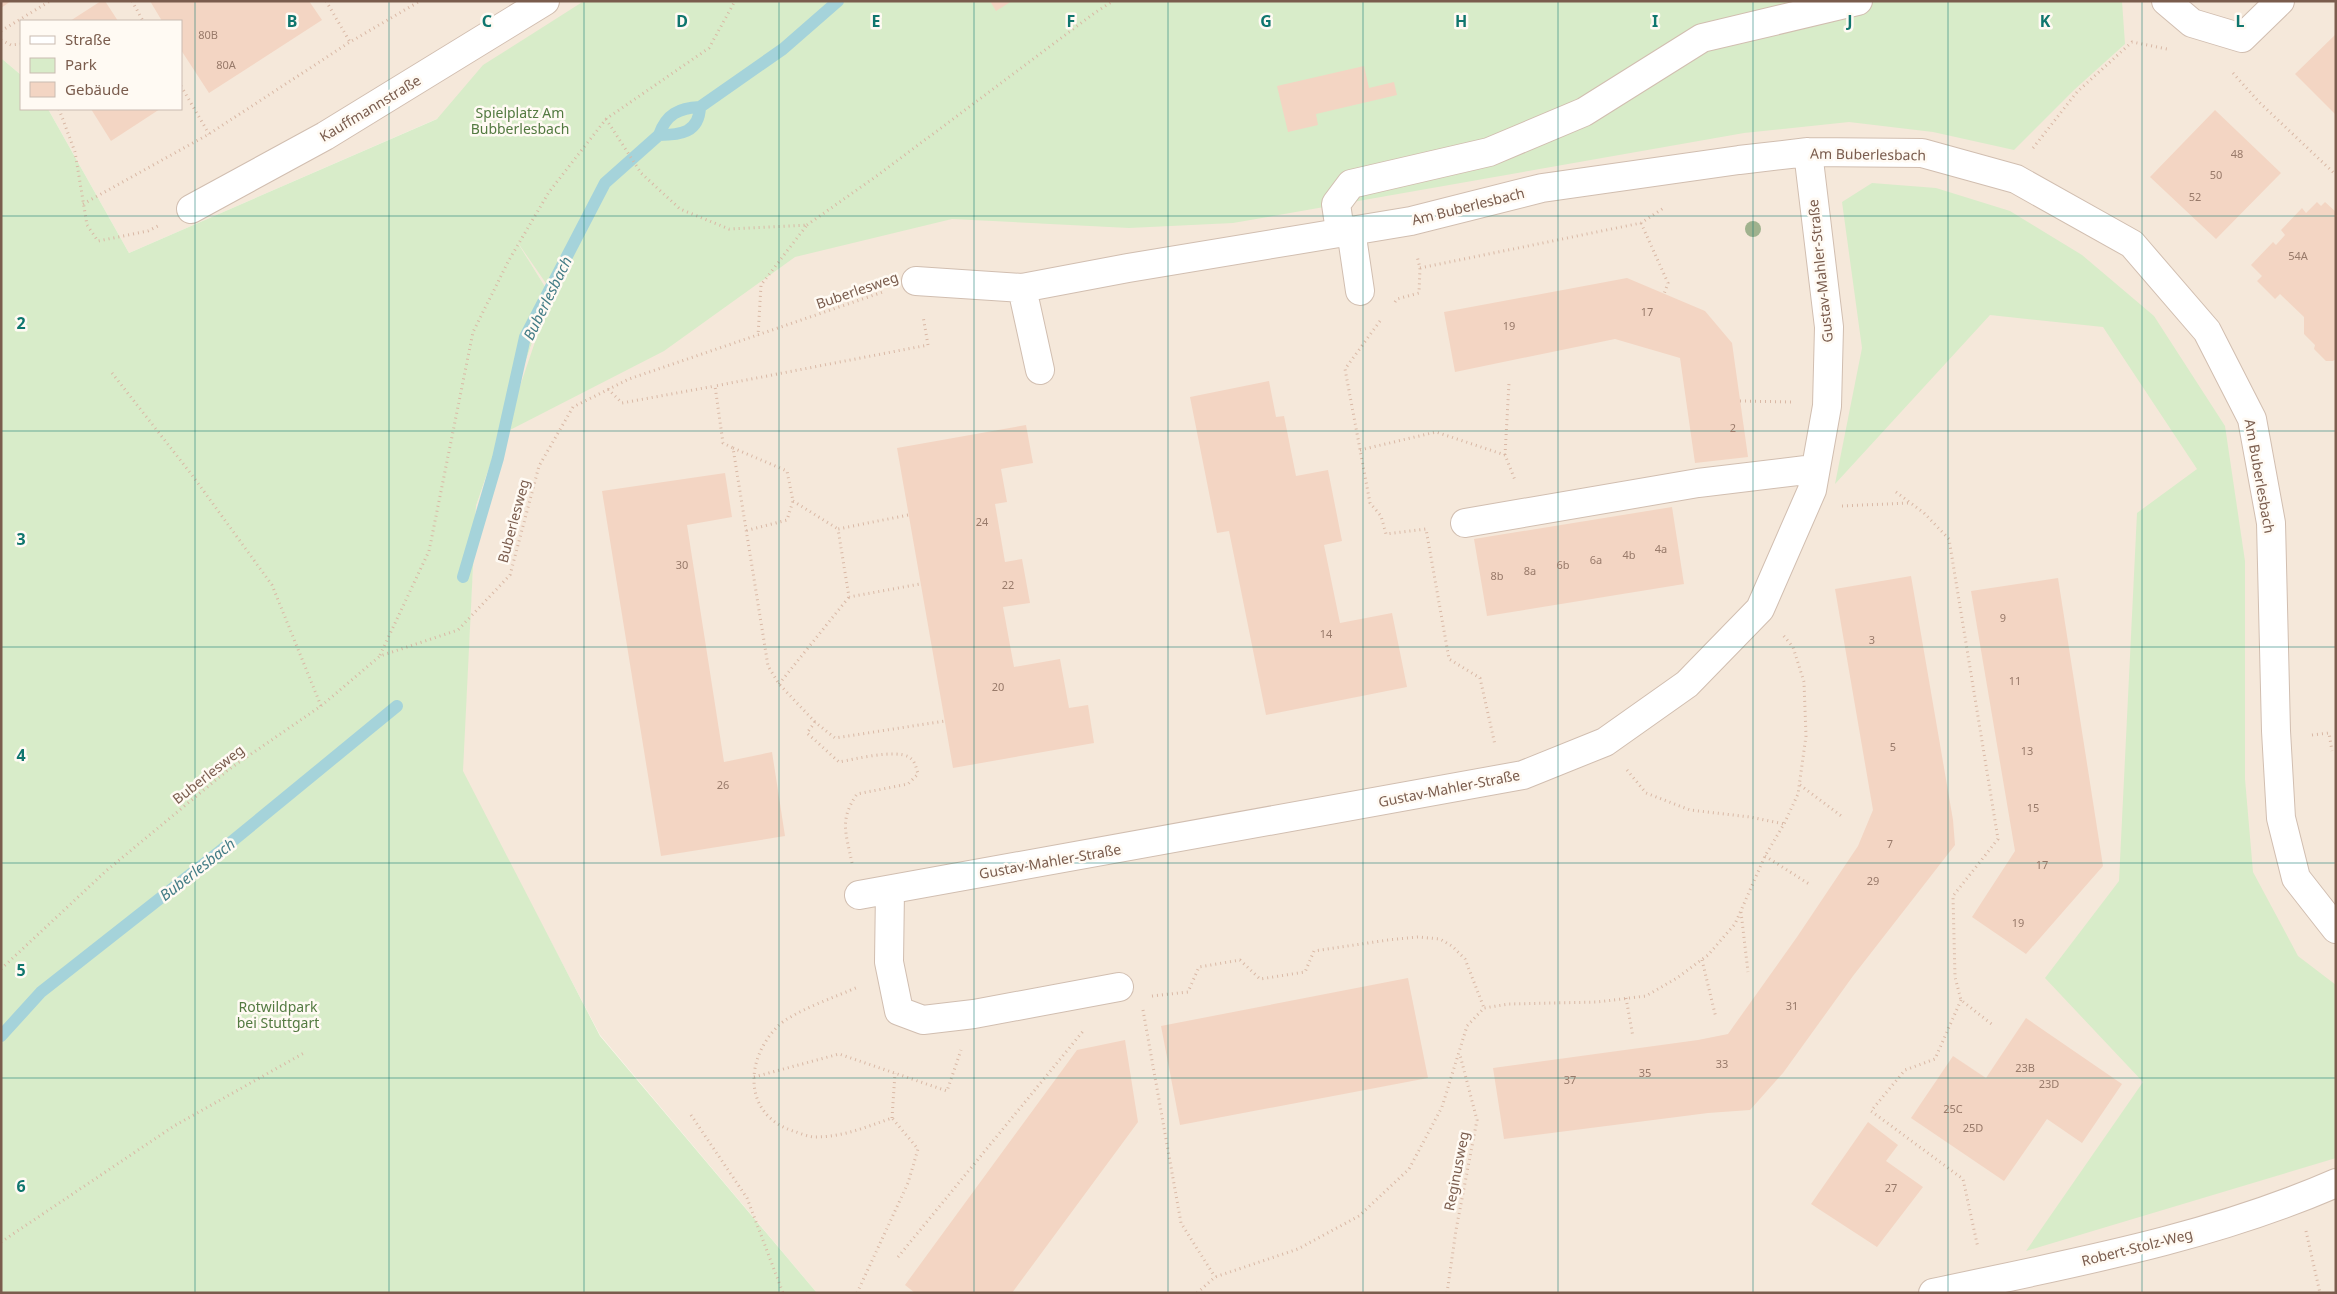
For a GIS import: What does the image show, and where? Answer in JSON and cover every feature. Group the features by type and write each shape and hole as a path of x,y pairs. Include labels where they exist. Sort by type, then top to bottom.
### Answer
{"street":[{"name":"Kauffmannstraße","path":"191,209 326,136 545,1"},
{"path":"1360,291 1336,204 1351,184 1489,152 1584,112 1702,38 1858,1"},
{"path":"2166,1 2192,23 2242,38 2280,1"},
{"name":"Am Buberlesbach","path":"916,281 1022,288 1411,221 1542,188 1808,152 1922,153 2016,180 2132,244 2206,331 2252,419 2271,523 2276,731 2281,818 2296,878 2336,929"},
{"name":"Gustav-Mahler-Straße","path":"859,895 1523,775 1605,742 1687,684 1760,609 1812,490 1826,406 1829,327 1808,152"},
{"path":"1022,288 1040,370"},
{"path":"1466,523 1698,483 1814,469"},
{"path":"890,890 889,962 899,1011 923,1020 1130,992"},
{"name":"Robert-Stolz-Weg","path":"1933,1293 2074,1263 2198,1232 2300,1199 2336,1184"}],"path":[{"path":"1,32 50,1"},
{"path":"132,1 142,20"},
{"path":"326,1 350,42"},
{"path":"83,204 209,134 350,42 420,1"},
{"path":"380,656 429,551 473,332 509,260 549,192 606,119 709,48 735,1"},
{"path":"758,336 761,285 807,225 878,176 1018,69 1113,1"},
{"path":"1,40 11,45 20,44"},
{"path":"2030,152 2077,92 2132,42 2177,51"},
{"path":"2228,67 2259,102 2336,175"},
{"path":"182,88 209,134"},
{"path":"59,110 75,152 87,225 98,241 148,232 191,209"},
{"path":"606,119 641,173 680,209 729,229 807,225"},
{"path":"1391,307 1397,299 1419,293 1420,268 1641,223 1668,283 1664,294"},
{"path":"608,389 622,403 928,345 916,281"},
{"name":"Buberlesweg","path":"1,968 106,871 228,770 321,706 380,656 458,630 510,575 540,466 572,407 629,379 916,281"},
{"path":"1385,315 1345,369 1370,503 1381,516 1386,534 1426,529 1449,659 1480,678 1503,779"},
{"path":"112,373 192,475 272,584 321,706"},
{"path":"1509,383 1505,455 1530,512"},
{"path":"715,386 723,443 786,471 793,501 787,520 745,531"},
{"path":"1740,401 1790,402"},
{"path":"1360,450 1436,432 1505,455"},
{"path":"733,448 768,666 779,684 815,722 835,738 945,721"},
{"path":"1896,492 1924,513 1949,539 1998,839 1953,896 1955,977 1961,1000 1994,1026"},
{"path":"793,501 838,529 908,515"},
{"path":"1804,508 1910,503"},
{"path":"838,529 849,596"},
{"path":"779,684 849,596 920,584"},
{"path":"1197,1293 1215,1277 1298,1249 1359,1216 1409,1170 1442,1107 1460,1054 1467,1026 1484,1008 1509,1004 1597,1002 1646,996 1677,978 1702,960 1735,924 1765,856 1784,824 1798,794 1806,736 1804,682 1793,647 1760,609"},
{"path":"815,722 807,733 839,762 892,754 908,756 916,764 918,774 908,784 857,794 847,808 844,824 859,895"},
{"path":"1605,742 1646,793 1690,810 1750,817 1784,824"},
{"path":"1799,784 1844,818"},
{"path":"1765,856 1809,884"},
{"path":"1741,912 1748,972"},
{"path":"898,1257 1130,992 1188,992 1199,967 1240,960 1260,979 1305,972 1314,951 1418,937 1440,939 1452,946 1465,959 1484,1008"},
{"path":"1702,960 1716,1018"},
{"path":"889,962 872,981 777,1026 758,1052 753,1078 759,1106 777,1126 813,1138 850,1134 892,1118"},
{"path":"1130,992 1181,1223 1215,1277"},
{"path":"1626,998 1633,1037"},
{"path":"1961,1000 1935,1059 1905,1070 1871,1111 1963,1180 1986,1281"},
{"path":"1,1242 174,1126 304,1053"},
{"path":"753,1078 839,1054 947,1091"},
{"name":"Reginusweg","path":"1447,1293 1456,1230 1477,1120 1460,1054"},
{"path":"857,1293 908,1183 918,1150 892,1118 895,1073"},
{"path":"691,1115 747,1198 783,1293"},
{"path":"2314,1271 2320,1293"}],"shaded area":[{"path":"1,1 2336,1 2336,1293 817,1293 600,1035 462,773 476,506 549,293 439,118 129,253 49,110 182,110 182,20 20,20 20,74 1,58"}],"green space":[{"path":"584,1 2122,1 2125,44 2074,90 2014,150 1933,132 1849,122 1744,133 1233,223 1129,228 952,219 795,257 664,351 504,433 552,292 516,240 549,293 476,506 463,771 600,1036 817,1293 1,1293 1,58 20,74 20,110 49,110 129,253 437,119 483,65"},
{"path":"1872,183 1936,188 2010,211 2082,255 2154,316 2225,426 2245,561 2245,779 2253,872 2298,956 2336,985 2336,1158 2026,1251 2143,1082 2045,978 2119,881 2137,513 2197,469 2103,327 1990,315 1835,484 1862,348 1842,202"}],"building":[{"path":"1,1 11,1 1,8"},
{"path":"101,1 105,1 117,20 72,20"},
{"path":"150,1 309,1 322,20 209,93 182,52 182,20 161,20"},
{"path":"990,1 1012,1 996,11"},
{"path":"2336,34 2336,115 2295,74"},
{"path":"1364,66 1369,88 1394,82 1397,95 1316,114 1318,125 1288,132 1277,86"},
{"path":"92,110 158,110 111,141"},
{"path":"2215,110 2281,173 2216,239 2150,177"},
{"path":"2317,202 2321,206 2325,202 2336,212 2336,359 2333,361 2326,361 2314,349 2315,345 2304,334 2304,317 2280,294 2275,299 2257,281 2262,276 2251,265 2273,242 2276,245 2285,235 2281,230 2302,208 2306,213"},
{"path":"1627,278 1705,311 1732,343 1748,457 1695,463 1680,358 1615,339 1455,372 1444,312"},
{"path":"1269,381 1276,417 1284,416 1296,476 1328,470 1342,541 1324,545 1340,623 1392,613 1407,687 1266,715 1229,531 1217,533 1190,397"},
{"path":"1026,425 1033,463 1001,469 1007,502 995,504 1005,562 1022,559 1030,603 1003,607 1014,667 1060,659 1069,708 1088,705 1094,743 953,768 897,448"},
{"path":"725,473 732,517 687,525 724,762 772,752 785,836 661,856 602,491"},
{"path":"1672,507 1684,584 1487,616 1474,539"},
{"path":"1911,576 1953,820 1955,845 1853,976 1783,1073 1750,1110 1708,1113 1504,1139 1493,1068 1698,1040 1728,1034 1797,937 1858,846 1873,810 1835,589"},
{"path":"2058,578 2103,866 2026,954 1972,917 2015,851 1971,591"},
{"path":"1408,978 1428,1078 1180,1125 1161,1026"},
{"path":"2026,1018 2122,1084 2082,1143 2047,1119 2004,1181 1911,1118 1953,1056 1986,1078"},
{"path":"1125,1040 1138,1122 1012,1293 915,1293 905,1285 1077,1050"},
{"path":"1868,1122 1898,1145 1886,1161 1923,1187 1877,1247 1811,1204"}],"waterway":[{"name":"Buberlesbach","path":"659,135 687,131 696,122 700,107 783,49 838,1"},
{"name":"Buberlesbach","path":"463,577 498,458 525,337 605,183 659,135 665,122 670,117 680,111 700,107"},
{"name":"Buberlesbach","path":"1,1036 41,992 219,852 397,706"}],"park label":[{"name":"Spielplatz Am Bubberlesbach","path":"520,120"},
{"name":"Rotwildpark bei Stuttgart","path":"278,1014"}]}
